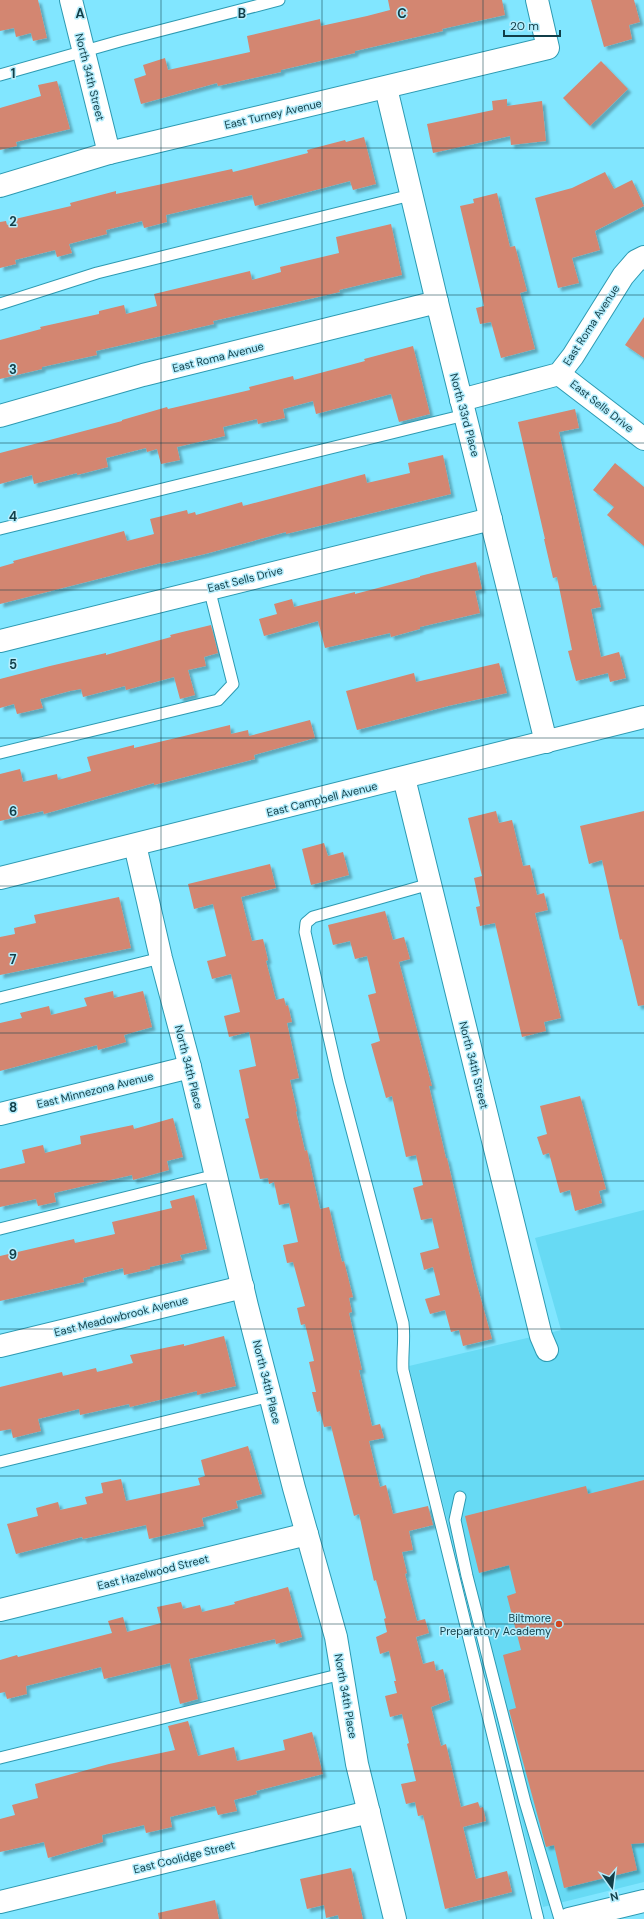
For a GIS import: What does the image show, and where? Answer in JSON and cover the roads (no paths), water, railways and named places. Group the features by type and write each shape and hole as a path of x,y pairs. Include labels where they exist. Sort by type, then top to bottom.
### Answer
{"street":[{"name":"North 34th Street","path":"71,0 109,153"},
{"name":"East Turney Avenue","path":"0,186 109,153 386,88 548,48 537,0"},
{"name":"North 33rd Place","path":"386,88 437,302 546,742"},
{"name":"East Roma Avenue","path":"463,407 559,374 573,356 623,276 636,261 644,257"},
{"name":"East Roma Avenue","path":"0,416 143,375 437,302"},
{"name":"East Sells Drive","path":"559,374 644,439"},
{"name":"East Sells Drive","path":"0,641 491,519"},
{"name":"East Campbell Avenue","path":"0,878 546,742 643,722"},
{"name":"North 34th Street","path":"404,778 538,1321 547,1350"},
{"name":"North 34th Place","path":"135,845 161,958 190,1067 243,1287 307,1534 336,1637 357,1764 395,1919"},
{"name":"East Minnezona Avenue","path":"0,1114 190,1067"},
{"name":"East Meadowbrook Avenue","path":"0,1346 243,1287"},
{"name":"East Hazelwood Street","path":"0,1610 307,1534"},
{"name":"East Coolidge Street","path":"0,1902 369,1812"},
{"path":"569,1919 644,1901"}],"lane":[{"path":"0,75 84,51 279,0"},
{"path":"0,304 98,272 411,195"},
{"path":"0,529 463,407"},
{"path":"0,753 218,700 233,684 209,588"},
{"path":"430,884 313,917 306,923 305,932 339,1081 403,1323 403,1370 538,1919"},
{"path":"0,998 161,958"},
{"path":"0,1229 216,1176"},
{"path":"0,1462 271,1396"},
{"path":"460,1497 455,1520 467,1576 525,1802 560,1919"},
{"path":"0,1758 342,1674"}],"place":[{"name":"Biltmore Preparatory Academy","path":"559,1624"}]}
